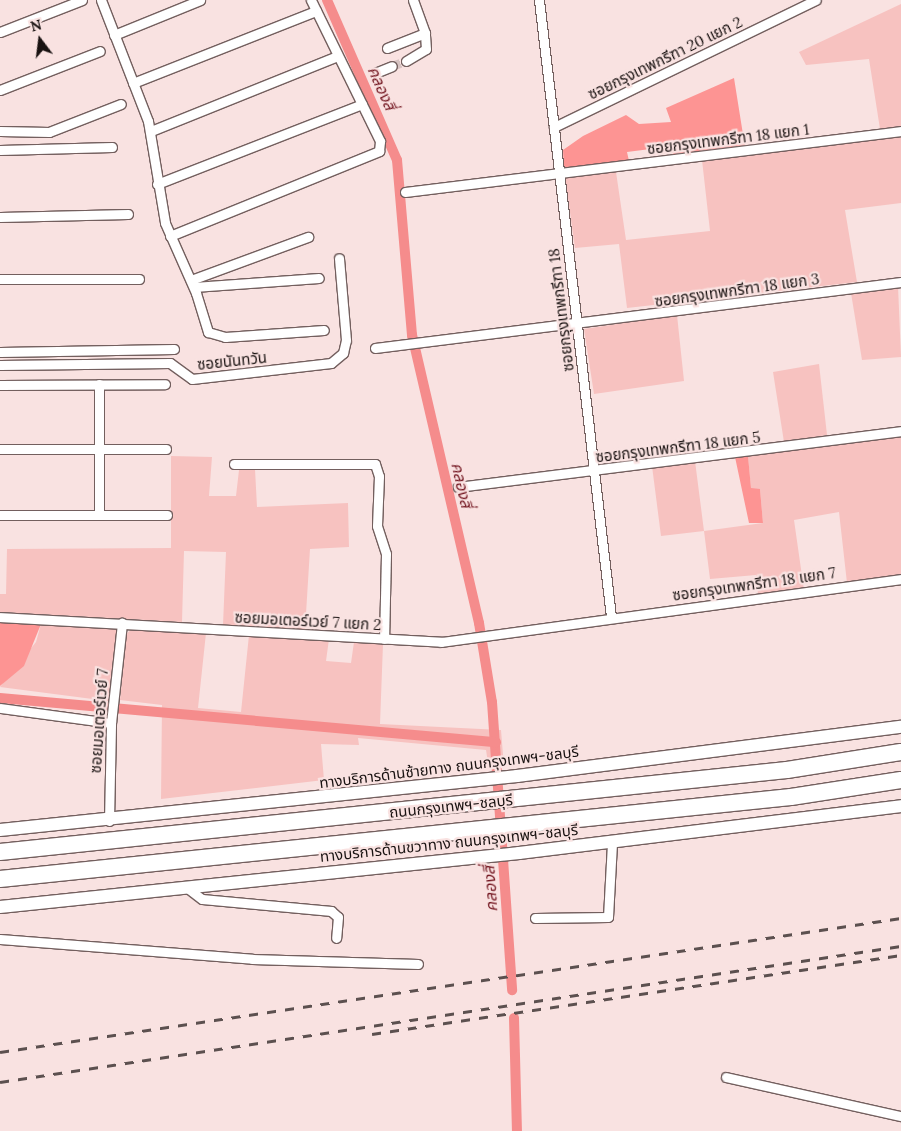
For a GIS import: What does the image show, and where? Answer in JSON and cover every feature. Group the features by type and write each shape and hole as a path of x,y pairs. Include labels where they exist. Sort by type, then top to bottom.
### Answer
{"highway":[{"name":"ถนนกรุงเทพฯ-ชลบุรี","path":"0,852 787,770 901,752"},
{"name":"ถนนกรุงเทพฯ-ชลบุรี","path":"0,879 791,797 901,780"}],"main road":[{"name":"ทางบริการด้านซ้ายทาง ถนนกรุงเทพฯ-ชลบุรี","path":"0,830 109,821 474,781 901,727"},
{"name":"ทางบริการด้านขวาทาง ถนนกรุงเทพฯ-ชลบุรี","path":"0,907 518,853 901,806"}],"street":[{"path":"0,32 82,0"},
{"path":"101,0 151,131 157,184 170,236 192,284 203,324 215,336 324,330"},
{"path":"114,35 200,0"},
{"path":"170,236 375,155 380,141 311,0"},
{"path":"406,61 426,49 426,33 413,0"},
{"name":"ซอยกรุงเทพกรีฑา 18","path":"539,0 611,617"},
{"name":"ซอยกรุงเทพกรีฑา 20 แยก 2","path":"554,127 816,0"},
{"path":"133,83 316,11"},
{"path":"387,48 426,33"},
{"path":"0,90 100,51"},
{"path":"151,131 338,56"},
{"path":"374,74 392,66"},
{"path":"0,131 49,132 121,104"},
{"path":"157,184 362,104"},
{"name":"ซอยกรุงเทพกรีฑา 18 แยก 1","path":"405,192 901,131"},
{"path":"0,150 112,146"},
{"path":"0,217 128,214"},
{"path":"192,284 308,237"},
{"name":"ซอยนันทวัน","path":"0,366 170,363 192,379 331,363 343,353 346,340 339,258"},
{"path":"192,284 319,278"},
{"path":"0,280 139,279"},
{"name":"ซอยกรุงเทพกรีฑา 18 แยก 3","path":"375,348 577,325 901,282"},
{"path":"0,352 174,349"},
{"path":"99,384 99,515"},
{"path":"0,385 164,384"},
{"name":"ซอยกรุงเทพกรีฑา 18 แยก 5","path":"458,487 594,472 901,432"},
{"path":"0,449 166,449"},
{"path":"234,464 375,464 379,476 377,526 386,554 384,639"},
{"path":"0,515 167,515"},
{"name":"ซอยกรุงเทพกรีฑา 18 แยก 7","path":"492,634 901,579"},
{"name":"ซอยมอเตอร์เวย์ 7 แยก 2","path":"0,617 384,639 464,639 492,634"},
{"name":"ซอยมอเตอร์เวย์ 7","path":"109,821 112,721 122,624"},
{"path":"0,708 112,721"},
{"path":"534,918 608,917 612,842"},
{"path":"186,887 202,899 331,911 338,917 336,938"},
{"path":"0,939 252,959 418,964"},
{"path":"726,1077 901,1116"}],"shaded area":[{"path":"901,4 901,126 880,129 869,59 806,65 799,52"},
{"path":"734,78 745,147 676,156 666,147 627,152 629,161 564,170 563,150 583,136 626,115 639,124 671,122 666,108"},
{"path":"901,135 901,203 845,210 857,282 627,308 619,244 575,248 565,177 616,172 626,240 710,231 702,160"},
{"path":"898,286 901,357 862,360 851,293"},
{"path":"677,315 684,381 594,394 584,329"},
{"path":"819,364 827,435 784,442 773,372"},
{"path":"901,434 901,576 847,583 839,512 794,520 804,590 758,594 756,575 710,579 704,531 763,523 760,489 751,489 748,456"},
{"path":"171,456 212,457 209,496 236,496 239,470 255,469 257,507 348,503 349,547 310,549 305,630 223,625 226,552 184,551 182,622 0,612 0,594 6,594 7,549 171,548"},
{"path":"748,456 751,488 760,489 763,523 749,523 735,457"},
{"path":"695,461 704,531 661,536 652,466"},
{"path":"0,622 41,624 24,666 0,686"},
{"path":"41,624 117,627 108,701 0,687 36,642"},
{"path":"132,629 206,633 198,708 241,712 249,635 329,639 326,661 351,663 354,642 383,644 380,724 501,730 504,767 489,769 486,750 358,738 359,745 321,744 324,780 161,799 162,705 120,700 126,634"}],"waterway":[{"name":"คลองสี่","path":"327,0 397,160 412,335 479,623 492,702 512,990"},
{"path":"0,698 496,742"},
{"name":"คลองสี่","path":"514,1018 517,1131"}],"tunnel":[{"path":"392,66 406,61"}],"railway":[{"path":"0,1052 901,918"},
{"path":"0,1082 901,946"},
{"path":"372,1034 901,955"}]}
